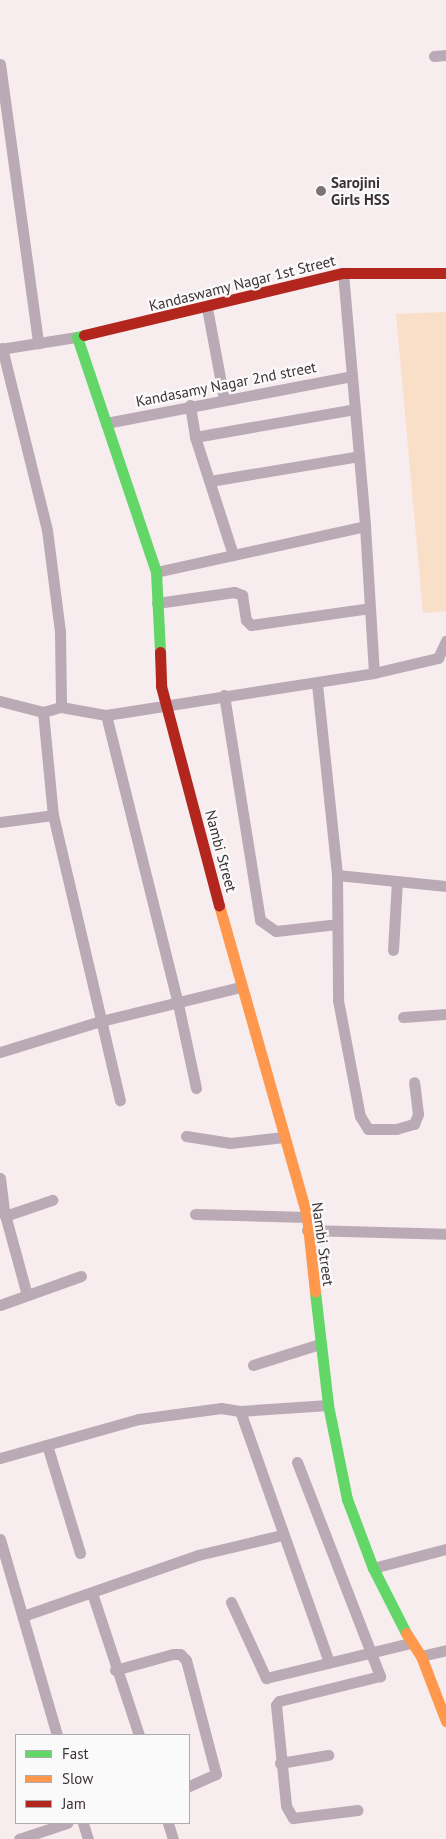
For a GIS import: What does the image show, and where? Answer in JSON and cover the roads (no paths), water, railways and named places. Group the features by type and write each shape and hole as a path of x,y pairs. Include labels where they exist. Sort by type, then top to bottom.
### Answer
{"street":[{"path":"0,65 38,343"},
{"path":"343,273 365,526 374,673"},
{"name":"Kandaswamy Nagar 1st Street","path":"77,337 207,308 343,273 446,273"},
{"path":"207,308 224,399"},
{"path":"61,707 60,632 47,530 1,348 77,337"},
{"name":"Nambi Street","path":"77,337 156,572 162,686 241,987 307,1217 328,1405 347,1499 374,1568 411,1643 421,1656 446,1721"},
{"name":"Kandasamy Nagar 2nd street","path":"106,423 190,405 352,376"},
{"path":"190,405 195,437 234,555"},
{"path":"195,437 355,409"},
{"path":"210,480 359,456"},
{"path":"156,572 365,526"},
{"path":"157,603 234,592 242,595 246,620 251,625 370,608"},
{"path":"0,701 43,712 61,707 106,715 224,695 317,684 374,673 438,658 446,641"},
{"path":"317,684 337,875 338,1000 360,1116 368,1129 396,1129 414,1124 418,1114 414,1082"},
{"path":"224,695 260,920 276,930 338,924"},
{"path":"43,712 53,815 120,1100"},
{"path":"106,715 178,1004 196,1088"},
{"path":"0,822 53,815"},
{"path":"337,875 446,886"},
{"path":"393,950 397,881"},
{"path":"0,1052 101,1021 178,1004 241,987"},
{"path":"403,1018 446,1014"},
{"path":"186,1136 230,1143 284,1137"},
{"path":"0,1178 5,1216 27,1295"},
{"path":"5,1216 52,1200"},
{"path":"195,1214 307,1217"},
{"path":"307,1230 446,1234"},
{"path":"0,1305 81,1276"},
{"path":"254,1365 320,1344"},
{"path":"0,1458 139,1419 221,1408 240,1411 328,1405"},
{"path":"240,1411 282,1535 329,1663"},
{"path":"47,1445 80,1552"},
{"path":"297,1462 372,1653 378,1678 279,1701 275,1710 286,1806 291,1816 358,1810"},
{"path":"23,1616 198,1556 282,1535"},
{"path":"0,1539 57,1734"},
{"path":"374,1568 446,1549"},
{"path":"92,1593 115,1670 139,1734"},
{"path":"231,1602 266,1678 411,1643"},
{"path":"421,1656 446,1650"},
{"path":"115,1670 173,1654 180,1654 186,1660 216,1774 190,1786"},
{"path":"280,1763 328,1755"},
{"path":"20,1839 64,1824"},
{"path":"83,1824 88,1839"},
{"path":"168,1824 174,1839"}],"place":[{"name":"Sarojini Girls HSS","path":"321,191"}]}
